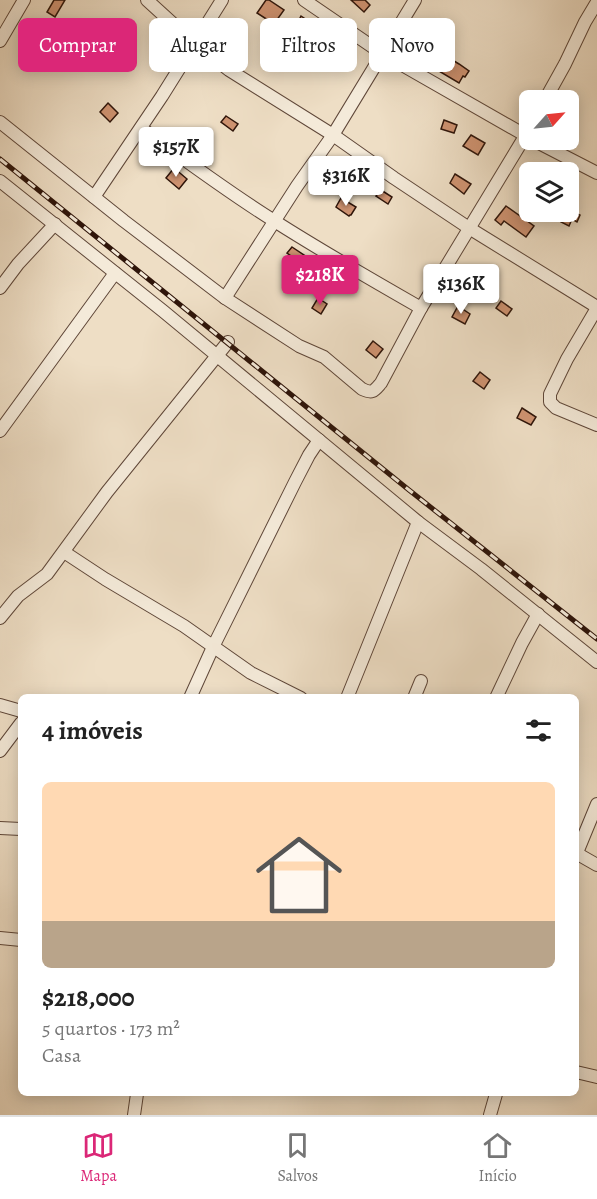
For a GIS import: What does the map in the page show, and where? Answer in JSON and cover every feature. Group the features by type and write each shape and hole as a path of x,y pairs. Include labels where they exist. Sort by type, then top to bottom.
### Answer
{"street":[{"path":"0,41 24,0"},
{"path":"147,0 167,18"},
{"path":"210,18 222,0"},
{"path":"303,0 369,45"},
{"path":"404,18 415,0"},
{"path":"551,90 597,2"},
{"path":"94,197 176,72"},
{"path":"232,72 333,135 469,228 597,308 567,359 549,398 556,408 597,425"},
{"path":"225,298 372,72"},
{"path":"415,72 519,129"},
{"path":"0,122 225,298 299,346 324,357 368,392 381,383 469,228 519,150"},
{"path":"141,128 275,222 422,308"},
{"path":"556,150 597,173"},
{"path":"0,182 218,356 418,522 597,662"},
{"path":"0,288 18,264 55,224"},
{"path":"0,431 115,273"},
{"path":"0,618 18,596 47,574 107,492 228,342"},
{"path":"192,694 309,455 319,440"},
{"path":"349,694 418,522"},
{"path":"64,552 184,626 251,673 293,694"},
{"path":"498,694 538,614"},
{"path":"416,694 421,681"},
{"path":"0,705 18,710"},
{"path":"0,751 18,727"},
{"path":"579,847 597,804"},
{"path":"0,828 18,829"},
{"path":"579,856 597,866"},
{"path":"0,938 18,940"},
{"path":"579,1073 597,1077"},
{"path":"134,1115 137,1096"},
{"path":"490,1115 495,1096"}],"building":[{"path":"54,0 65,0 55,17 47,12"},
{"path":"266,0 284,10 278,18 265,18 257,13"},
{"path":"351,0 365,0 370,5 364,12"},
{"path":"455,62 469,71 459,83 440,72 455,72"},
{"path":"108,103 118,113 110,122 100,112"},
{"path":"226,116 238,124 233,131 221,122"},
{"path":"444,120 457,125 454,133 441,129"},
{"path":"471,135 485,143 478,155 463,146"},
{"path":"174,168 187,179 179,189 166,178"},
{"path":"355,171 364,178 358,186 349,179"},
{"path":"455,174 471,184 464,194 450,183"},
{"path":"381,190 392,197 388,204 376,196"},
{"path":"341,198 356,207 351,215 349,216 336,207"},
{"path":"506,206 519,215 519,222 528,222 534,226 526,237 504,221 501,225 495,220"},
{"path":"292,247 313,261 314,259 329,267 322,278 315,274 313,279 306,276 309,269 287,253"},
{"path":"318,298 327,304 321,314 312,308"},
{"path":"501,301 512,309 507,316 496,308"},
{"path":"458,306 470,314 465,324 452,317"},
{"path":"373,341 383,349 376,358 366,350"},
{"path":"480,372 490,380 484,389 473,381"},
{"path":"522,408 536,417 531,425 517,418"}],"railway":[{"path":"0,159 597,639"}]}
